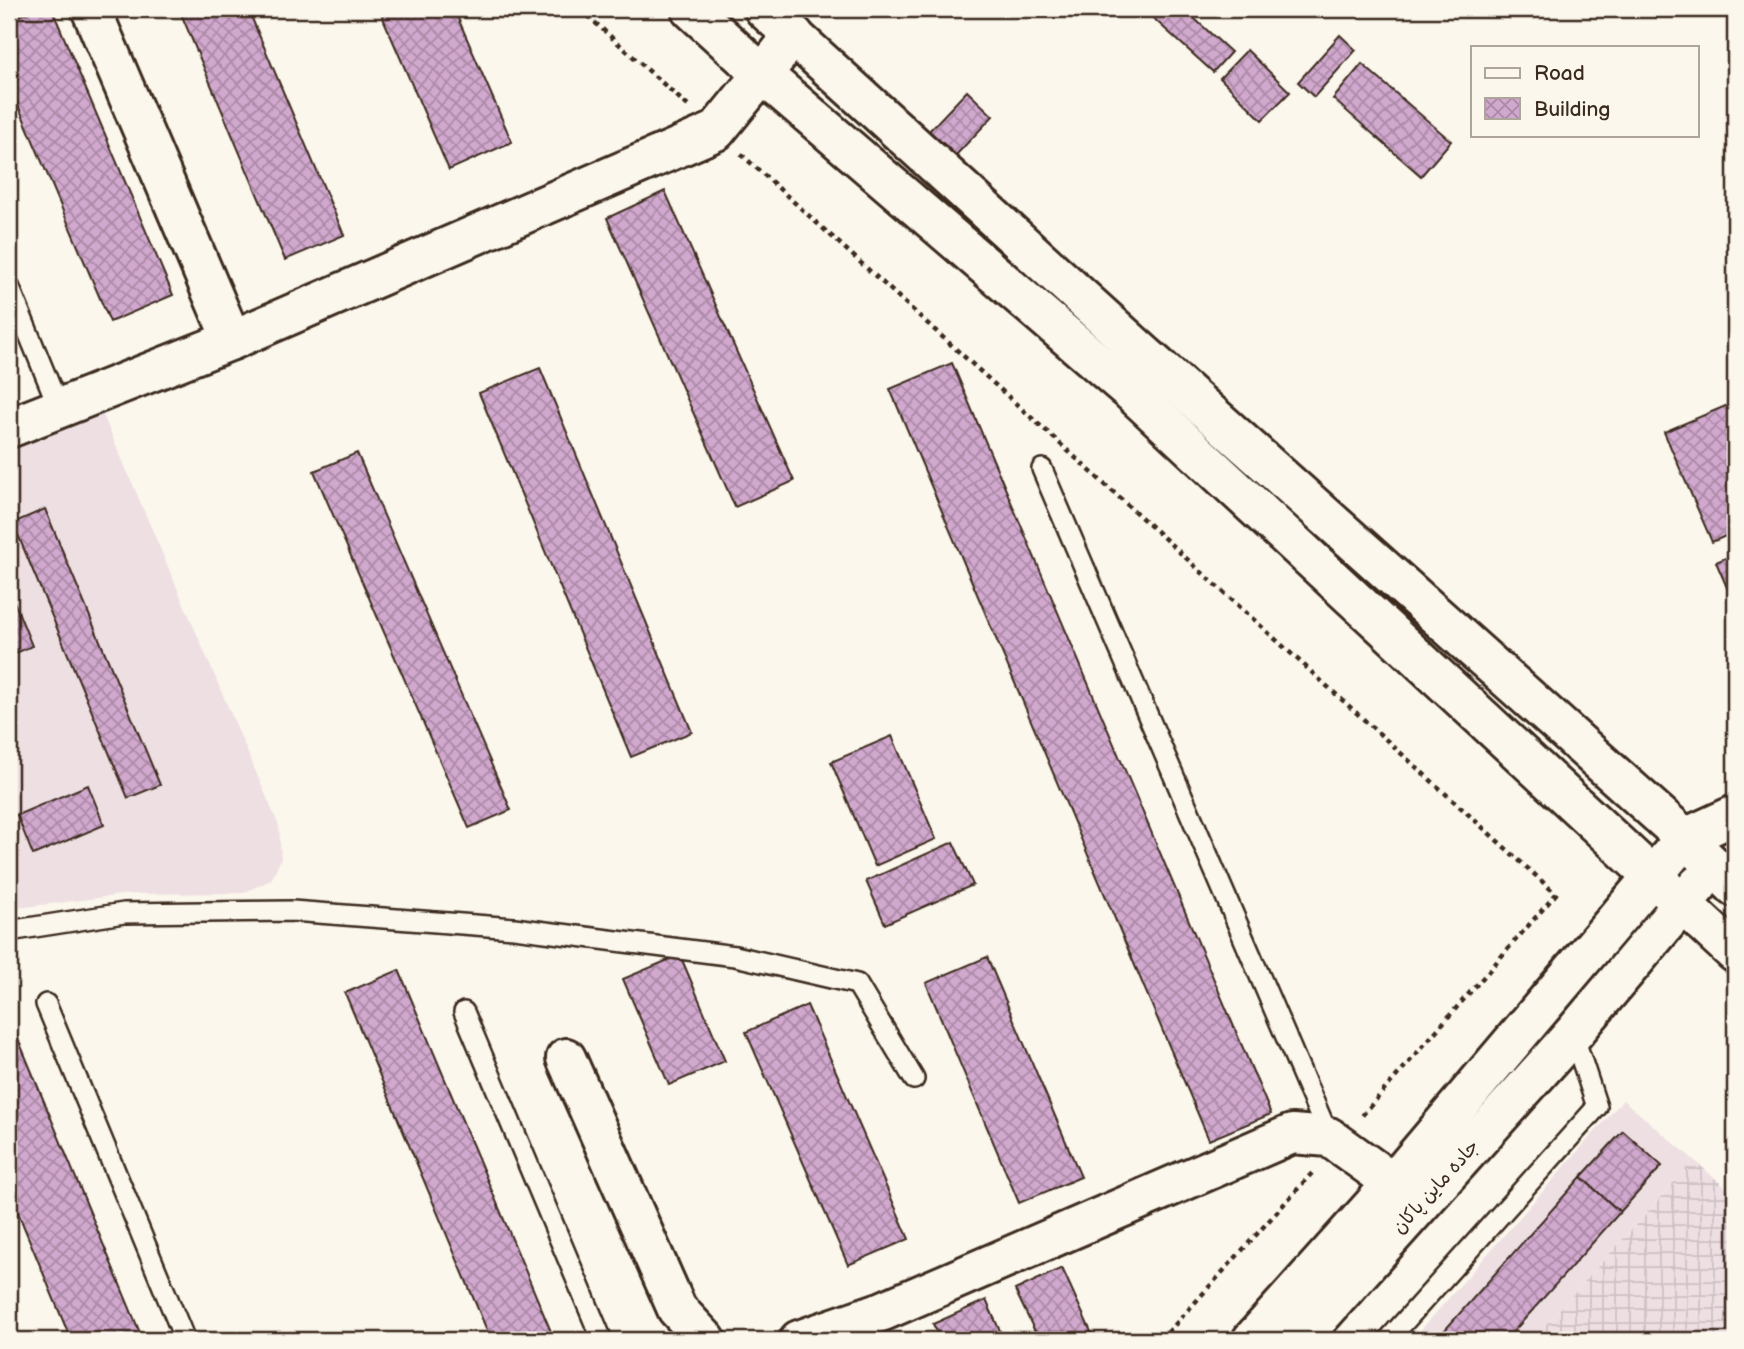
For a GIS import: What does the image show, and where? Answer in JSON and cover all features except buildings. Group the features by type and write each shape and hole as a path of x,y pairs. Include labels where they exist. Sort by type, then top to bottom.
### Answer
{"main road":[{"path":"91,9 232,340"},
{"path":"691,9 762,74 1128,389 1735,953"},
{"path":"764,9 1136,347 1685,838 1728,871"},
{"path":"9,428 232,340 716,131 794,35"},
{"path":"1252,1340 1393,1183 1685,838 1735,815"},
{"name":"جاده ماین پاکان","path":"1299,1340 1573,1034 1682,903 1728,871"},
{"path":"566,1058 677,1310 706,1340"},
{"path":"799,1340 889,1326 1292,1134 1334,1140 1393,1183"}],"lane":[{"path":"9,286 59,408"},
{"path":"1042,469 1334,1140"},
{"path":"9,931 124,913 292,911 514,928 735,956 857,984 914,1079"},
{"path":"46,1004 185,1340"},
{"path":"464,1012 602,1340"},
{"path":"1388,1340 1597,1107 1573,1034"}],"path":[{"path":"580,9 1556,894 1334,1140 1161,1340"}],"shaded area":[{"path":"100,408 279,826 281,859 271,880 243,893 129,894 9,909 9,445"},
{"path":"1623,1100 1694,1160 1532,1340 1412,1340"},
{"path":"1694,1160 1735,1196 1735,1340 1532,1340"}]}
